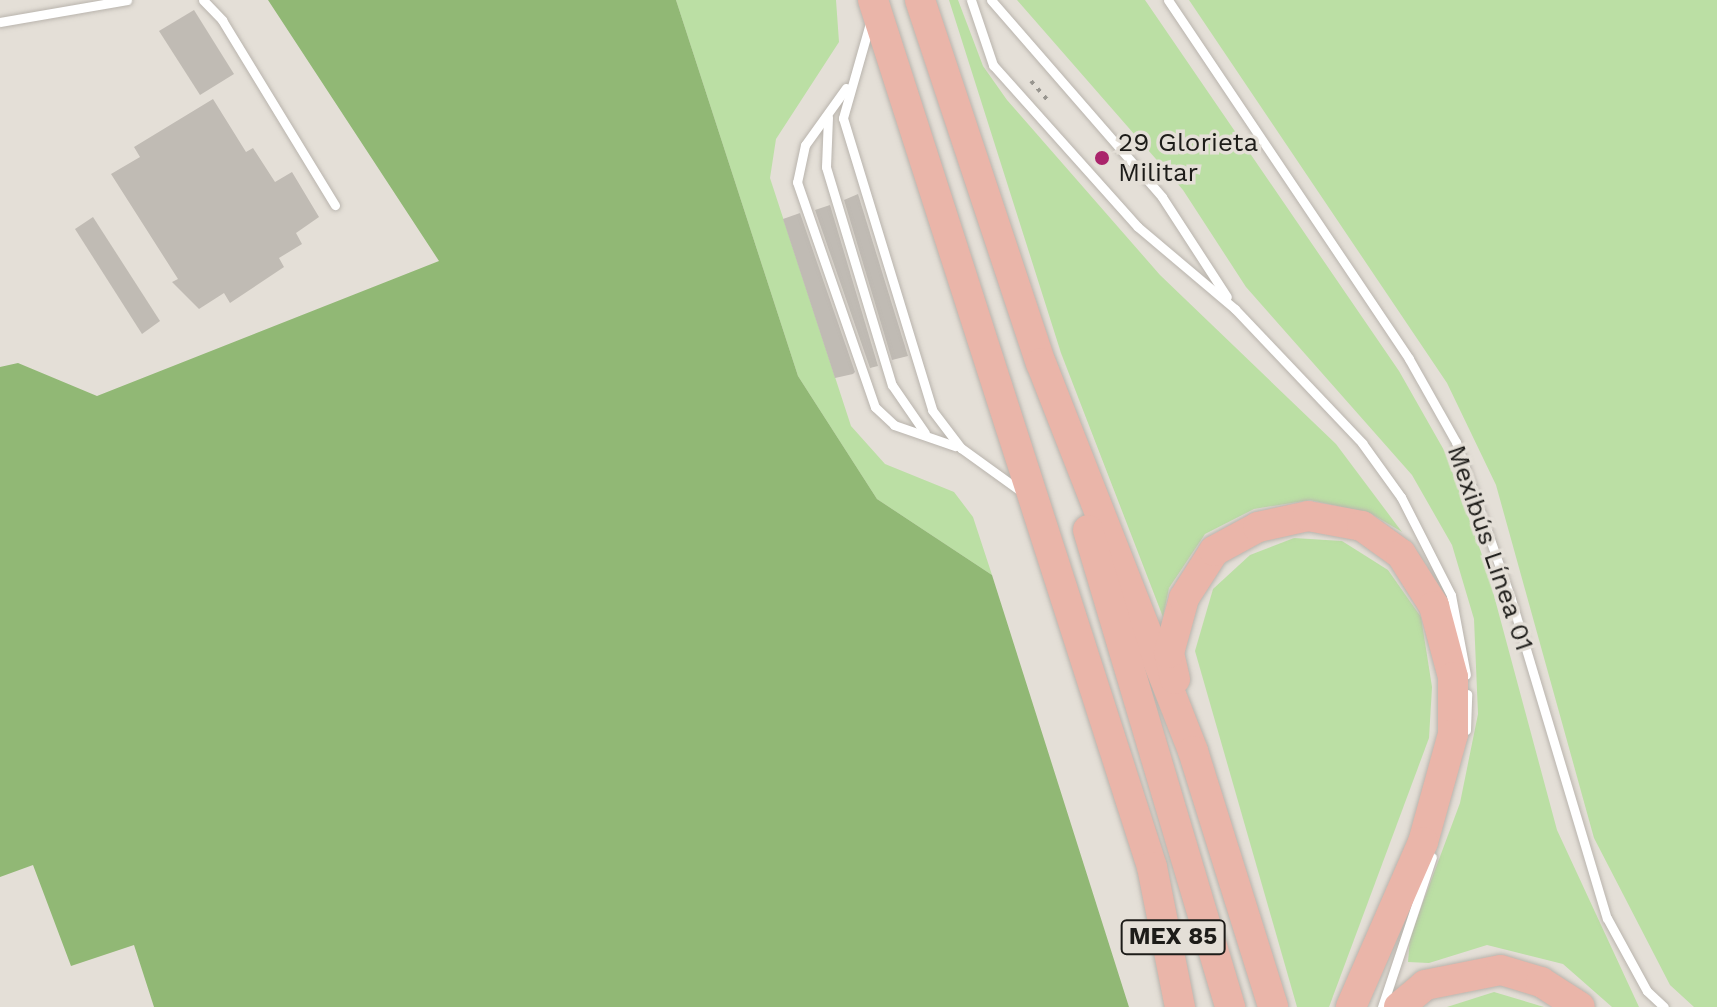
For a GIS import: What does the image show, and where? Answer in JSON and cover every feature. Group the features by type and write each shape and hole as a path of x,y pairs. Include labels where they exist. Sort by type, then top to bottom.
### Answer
{"main road":[{"path":"871,0 1152,867 1180,1007"},
{"path":"920,0 1041,363 1230,1007"},
{"path":"1041,363 1193,751"},
{"path":"1273,1007 1193,751 1169,653 1180,612 1214,551 1258,527 1308,516 1362,526 1401,554 1434,606 1453,677 1453,734 1423,842 1351,1007"},
{"name":"MEX 85","path":"1152,867 1195,1007"},
{"path":"1399,1007 1425,985 1501,970 1541,982 1580,1007"}],"lane":[{"path":"0,22 127,0"},
{"path":"203,0 222,20 335,205"},
{"path":"871,0 868,48 843,118 932,410 961,448"},
{"name":"Mexibús Línea 01","path":"971,0 993,65 1138,227 1235,309 1362,443 1425,541 1451,595 1464,644 1469,717 1453,787"},
{"name":"Mexibús Línea 01","path":"991,0 1162,197 1235,309"},
{"name":"Mexibús Línea 01","path":"1168,0 1409,359 1456,442 1489,529 1607,918 1647,991 1664,1007"},
{"path":"858,73 805,145 797,182 875,407 894,425 961,448 1013,482 1049,545"},
{"path":"830,110 823,140 826,167 892,385 927,436"},
{"name":"Mexibús Línea 01","path":"1425,541 1445,603 1453,677"},
{"path":"1382,1007 1441,829"}],"path":[{"path":"1031,81 1059,114"}],"green space":[{"path":"268,0 676,0 798,376 877,499 992,575 1129,1007 154,1007 134,945 71,966 33,865 0,877 0,367 18,363 97,396 439,261"},
{"path":"676,0 836,0 839,42 776,139 770,178 851,426 885,464 954,492 973,517 992,575 877,499 798,376"},
{"path":"949,0 958,0 983,66 1007,100 1160,275 1336,444 1402,532 1370,513 1310,500 1254,509 1205,534 1169,588 1163,617 1061,353"},
{"path":"1017,0 1145,0 1399,371 1445,452 1486,566 1557,830 1639,1007 1612,1007 1563,964 1487,945 1429,963 1408,962 1410,937 1460,803 1478,714 1474,619 1452,545 1412,475 1246,287 1183,190"},
{"path":"1189,0 1717,0 1717,1007 1694,1007 1670,985 1594,838 1496,485 1447,383"},
{"path":"1294,538 1342,541 1388,570 1421,617 1432,687 1429,738 1329,1007 1297,1007 1195,651 1213,589 1250,555"},
{"path":"1494,992 1544,1007 1447,1007"}],"building":[{"path":"194,10 234,74 200,95 159,31"},
{"path":"213,99 246,152 253,148 275,182 292,172 319,217 296,233 302,244 279,258 284,267 230,303 224,293 199,309 172,282 178,279 111,174 140,157 134,147"},
{"path":"858,194 908,356 892,360 844,200"},
{"path":"830,205 878,366 870,368 815,210"},
{"path":"800,213 855,372 853,374 835,378 783,219"},
{"path":"93,217 160,321 142,334 75,229"}],"place":[{"name":"29 Glorieta Militar","path":"1102,158"}]}
